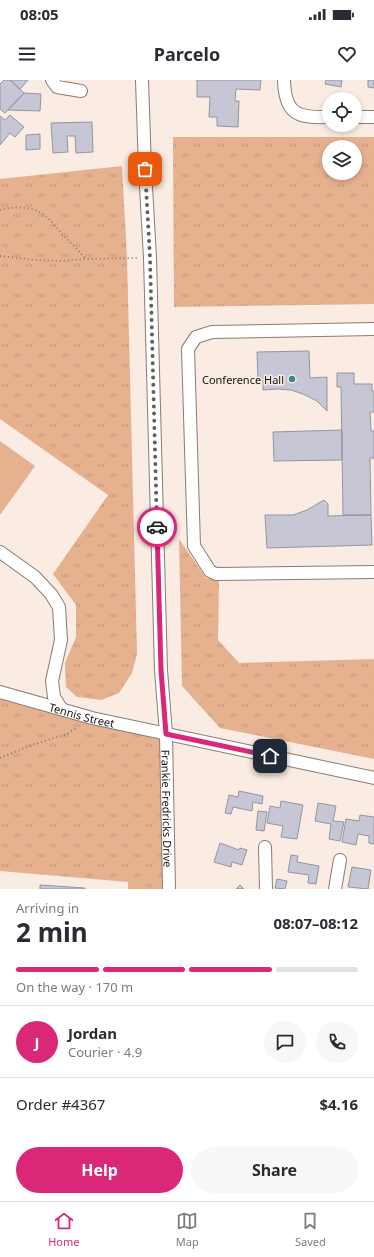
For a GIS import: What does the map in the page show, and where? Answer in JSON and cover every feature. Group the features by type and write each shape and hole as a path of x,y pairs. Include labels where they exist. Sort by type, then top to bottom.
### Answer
{"street":[{"path":"52,80 56,87 81,91"},
{"name":"Frankie Fredricks Drive","path":"142,80 150,258 161,670 166,734 169,889"},
{"path":"284,80 285,96 293,110 301,115 311,118 322,117"},
{"path":"362,117 374,117"},
{"path":"374,329 212,332 196,337 188,349 194,546 210,571 216,574 374,572"},
{"path":"0,552 35,577 51,594 59,607 61,640 52,681 54,697 61,708"},
{"name":"Tennis Street","path":"0,692 92,718 374,778"},
{"path":"265,847 266,889"},
{"path":"335,889 340,860"}],"path":[{"path":"0,210 22,208 31,209 42,213 86,259"},
{"path":"0,256 60,261 150,258"},
{"path":"0,758 32,745 67,734 92,718"}],"green space":[{"path":"173,137 374,137 374,304 174,307"},
{"path":"122,166 127,258 137,654 132,673 119,693 101,700 77,697 66,687 65,663 76,637 76,605 53,574 108,495 0,419 0,179"},
{"path":"0,441 35,466 0,515"},
{"path":"179,539 206,578 219,580 218,640 239,663 374,659 374,759 220,728 182,686"},
{"path":"0,692 166,734 169,889 128,889 128,882 0,871"}],"building":[{"path":"4,80 10,80 24,93 5,113 0,109 0,84"},
{"path":"10,80 28,80 20,89"},
{"path":"197,80 261,80 260,90 236,89 235,101 239,101 238,127 217,126 217,117 209,117 210,97 197,97"},
{"path":"326,80 342,80 341,87 325,84"},
{"path":"368,80 374,80 374,88 368,87"},
{"path":"24,93 41,94 40,111 8,110"},
{"path":"10,115 24,127 15,137 10,133 0,145 0,116 5,120"},
{"path":"92,122 93,152 76,153 75,136 67,136 68,152 53,153 51,123"},
{"path":"40,134 40,149 26,150 26,135"},
{"name":"Conference Hall","path":"309,351 310,378 327,377 327,411 317,401 291,390 263,390 263,381 258,381 257,352"},
{"path":"337,373 354,373 354,384 372,384 372,391 374,391 374,412 370,412 371,431 374,431 374,458 370,458 371,515 343,515 341,387 337,387"},
{"path":"342,430 342,460 274,461 273,432"},
{"path":"324,500 328,504 328,516 371,515 372,545 267,548 265,515 293,515 307,510"},
{"path":"239,791 263,796 262,804 253,802 252,811 233,807 231,814 225,813 229,795 238,797"},
{"path":"281,801 303,805 297,839 281,837 283,826 267,823 270,806 280,808"},
{"path":"318,803 336,806 333,821 344,822 340,841 329,839 331,824 315,821"},
{"path":"258,811 267,812 264,831 256,830"},
{"path":"360,815 374,817 374,844 369,843 369,836 358,834 356,845 342,842 346,819 359,821"},
{"path":"220,843 239,850 240,848 247,850 242,865 232,862 231,867 214,862"},
{"path":"291,855 298,856 297,862 319,866 316,884 308,883 309,875 288,872"},
{"path":"352,867 371,870 368,889 348,887"},
{"path":"277,879 287,881 285,889 275,888"},
{"path":"40,885 85,888 85,889 40,889"},
{"path":"240,885 244,889 236,889"}],"way so far":[{"path":"145,169 150,258 157,527"}],"place":[{"name":"Conference Hall","path":"292,379"}],"route":[{"path":"157,527 161,670 166,734 270,756"}]}
